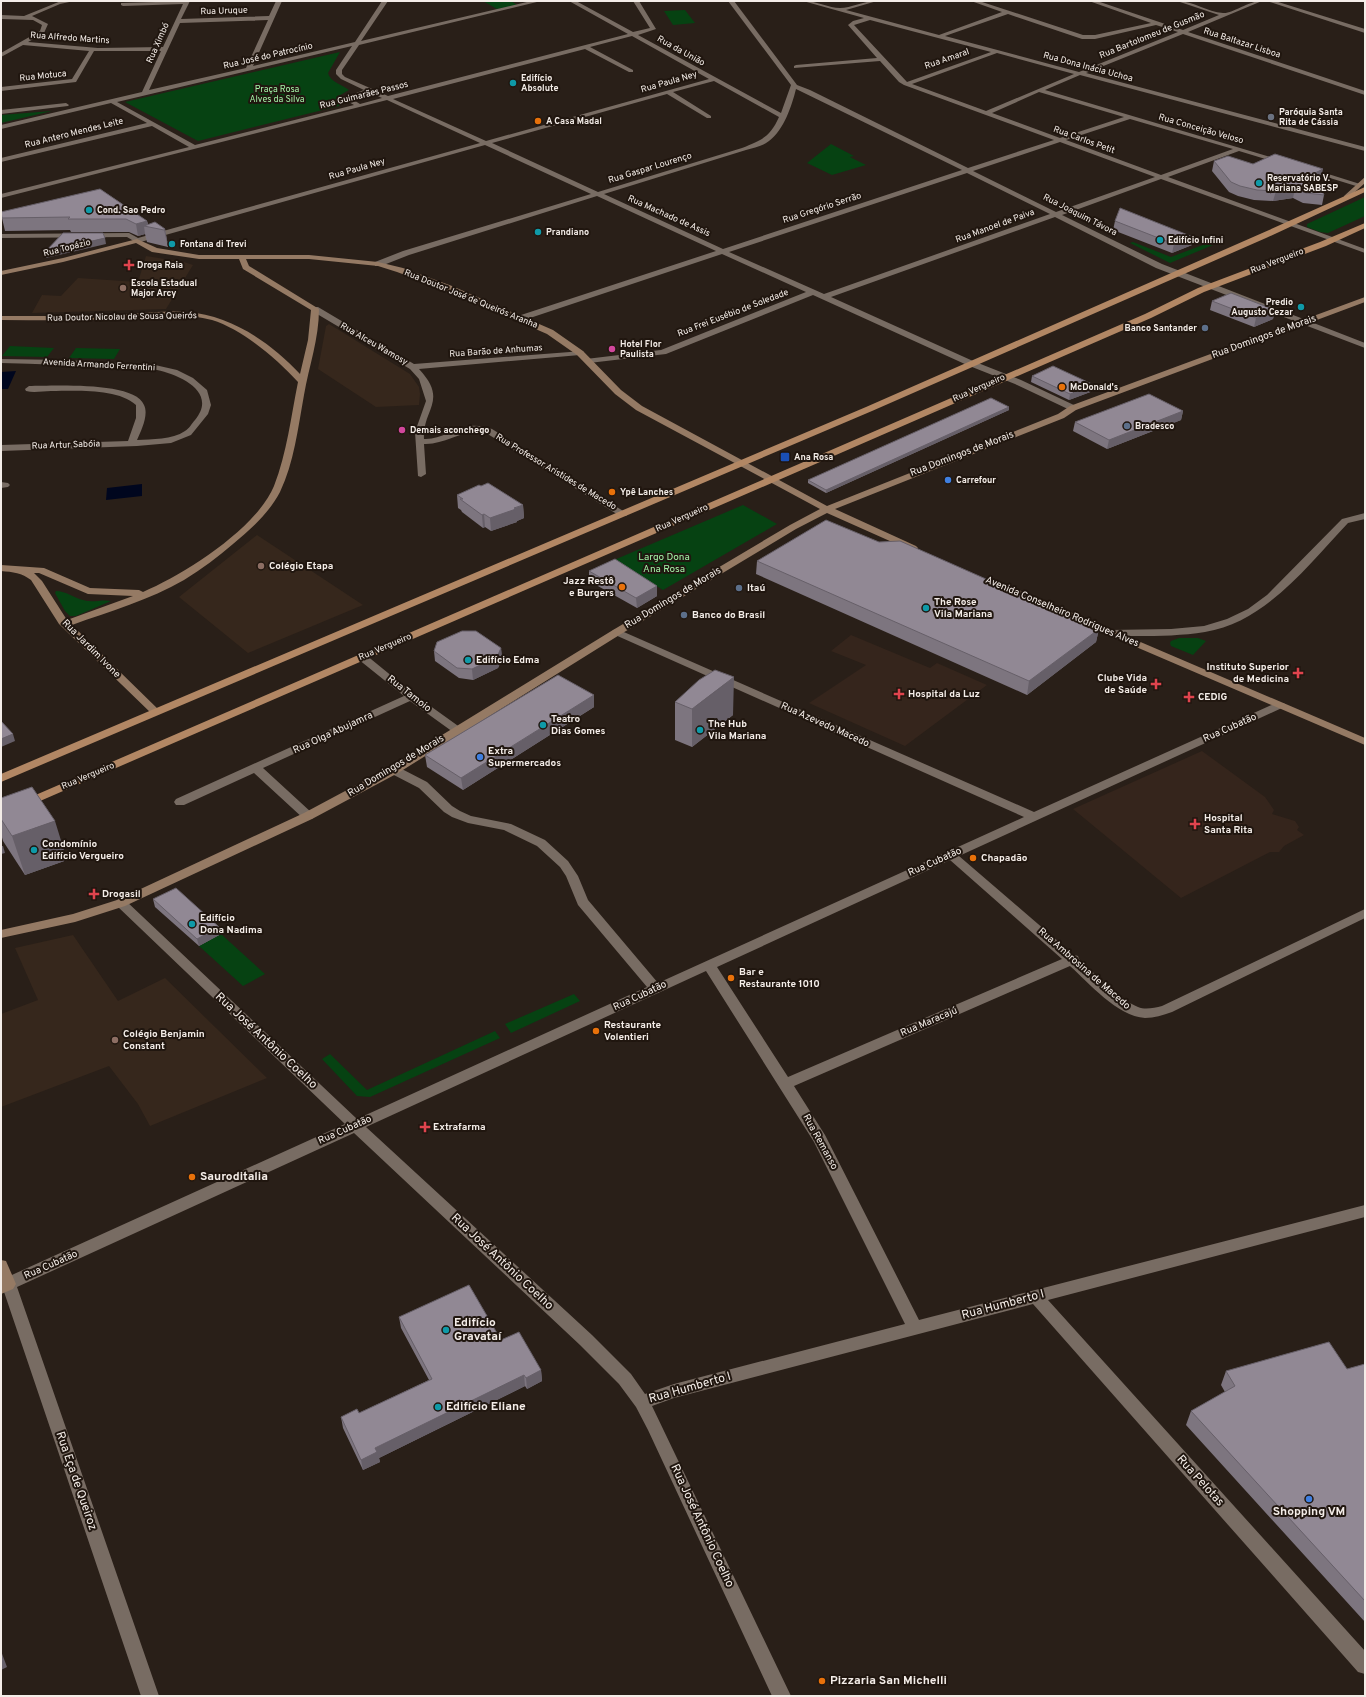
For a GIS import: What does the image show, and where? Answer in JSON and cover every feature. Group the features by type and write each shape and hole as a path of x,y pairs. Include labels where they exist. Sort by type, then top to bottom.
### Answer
{"main road":[{"path":"1,778 869,409 970,363 1178,274 1365,189"},
{"name":"Rua Vergueiro","path":"1,814 1148,316 1210,286 1333,240 1365,225"}],"street":[{"path":"26,17 57,2 71,1"},
{"path":"248,70 279,1"},
{"name":"Rua Machado de Assis","path":"385,1 339,70 339,74 369,90 596,194 1073,408"},
{"name":"Rua José do Patrocínio","path":"1,127 538,1"},
{"name":"Rua da União","path":"572,1 782,116"},
{"name":"Rua Guimarães Passos","path":"1,196 654,29 636,1"},
{"path":"731,1 794,83 794,86"},
{"name":"Rua Dona Inácia Uchoa","path":"806,1 1365,149"},
{"path":"840,10 874,1"},
{"path":"974,1 1082,37 1095,37 1156,23"},
{"name":"Rua Baltazar Lisboa","path":"1092,1 1365,93"},
{"path":"1180,1 1224,15"},
{"name":"Rua Bartolomeu de Gusmão","path":"984,114 1039,90 1259,1"},
{"path":"1270,1 1365,31"},
{"path":"123,4 186,2"},
{"name":"Rua Ximbó","path":"145,93 186,2"},
{"path":"938,37 1008,12"},
{"path":"854,14 847,19 851,25 861,20 870,18"},
{"path":"1,17 26,17 41,21 45,24 45,28 42,32 1,55"},
{"name":"Rua Uruque","path":"178,21 271,18"},
{"name":"Rua Carlos Petit","path":"851,25 906,84 984,114 1365,251"},
{"name":"Rua Alfredo Martins","path":"22,43 92,50 165,49"},
{"path":"586,47 631,71"},
{"name":"Rua Motuca","path":"1,89 74,81 92,50"},
{"name":"Rua Amaral","path":"906,84 995,52"},
{"path":"796,66 882,59"},
{"name":"Rua Paula Ney","path":"137,241 714,79"},
{"name":"Rua Gaspar Lourenço","path":"378,264 406,253 761,143 773,135 794,86"},
{"name":"Rua Joaquim Távora","path":"794,86 808,91 1159,266 1365,346"},
{"path":"358,105 349,100 349,97 369,90"},
{"name":"Rua Conceição Veloso","path":"1039,90 1285,163"},
{"path":"668,92 709,117"},
{"path":"1,112 111,101 194,147"},
{"path":"40,108 61,108 69,111"},
{"name":"Rua Gregório Serrão","path":"521,318 1130,117"},
{"name":"Rua Antero Mendes Leite","path":"1,160 152,124"},
{"name":"Rua Manoel de Paiva","path":"824,297 1240,149"},
{"path":"1301,168 1358,185"},
{"path":"1346,197 1365,179"},
{"path":"1,236 128,235 137,241"},
{"name":"Rua Doutor José de Queirós Aranha","path":"137,241 149,248 174,254 211,258 304,257 378,264 428,280 521,318 550,332 580,353 618,392 639,408 742,463"},
{"name":"Rua Topázio","path":"1,273 63,260 137,241"},
{"name":"Rua Alceu Wamosy","path":"242,258 246,266 413,367 423,378 430,401 420,432 421,474"},
{"name":"Rua Frei Eusébio de Soledade","path":"589,362 663,352 813,292"},
{"name":"Rua Domingos de Morais","path":"1,934 81,916 121,903 308,816 357,791 394,770 617,632 787,531 827,509 1061,416 1073,408 1365,299"},
{"path":"65,624 148,592 181,577 212,556 245,530 268,504 278,486 288,453 315,324 315,309"},
{"name":"Rua Doutor Nicolau de Sousa Queirós","path":"1,318 79,318 196,314 216,319 237,330 279,358 302,381"},
{"name":"Rua Barão de Anhumas","path":"413,367 567,356 580,353"},
{"name":"Avenida Armando Ferrentini","path":"1,361 58,362 155,367 183,376 202,390 207,405 204,414 188,433 171,440 132,443"},
{"path":"30,390 96,390 122,393 131,396 140,404 141,409 132,443"},
{"name":"Rua Professor Aristides de Macedo","path":"420,441 429,442 466,429 482,429 489,431 623,514"},
{"name":"Rua Artur Sabóia","path":"1,448 132,443"},
{"path":"742,463 827,509 924,553"},
{"path":"1110,633 1185,630 1205,628 1232,621 1252,611 1271,597 1345,521 1365,516"},
{"path":"1,568 41,570 88,591 113,593 148,592"},
{"name":"Rua Jardim Ivone","path":"13,568 32,576 38,582 56,614 65,624 156,712"},
{"name":"Avenida Conselheiro Rodrigues Alves","path":"988,580 1365,742"},
{"name":"Rua Azevedo Macedo","path":"617,632 1034,817"},
{"name":"Rua Tamoio","path":"362,657 411,697 457,730"},
{"name":"Rua Olga Abujamra","path":"180,802 411,697"},
{"name":"Rua Cubatão","path":"4,1286 709,964 1280,706"},
{"path":"256,768 308,816"},
{"path":"394,770 423,785 448,809 456,814 468,819 507,827 541,844 553,853 564,864 572,876 582,902 656,989"},
{"name":"Rua Ambrosina de Macedo","path":"951,855 1130,1009 1137,1012 1155,1013 1167,1009 1365,913"},
{"name":"Rua José Antônio Coelho","path":"121,903 355,1126 586,1340 625,1379 642,1402 782,1696"},
{"name":"Rua Maracajú","path":"785,1084 1073,959"},
{"name":"Rua Remanso","path":"709,964 820,1139 915,1328"},
{"name":"Rua Humberto I","path":"642,1402 674,1391 1365,1211"},
{"name":"Rua Eça de Queiroz","path":"1,1266 4,1286 150,1696"},
{"name":"Rua Pelotas","path":"1036,1297 1365,1665"}],"shaded area":[{"name":"Escola Estadual Major Arcy","path":"146,256 184,262 193,265 166,309 32,313 42,295 61,296 78,278 138,282"},
{"path":"329,324 410,374 419,387 419,405 376,407 318,369 326,326"},
{"name":"Colégio Etapa","path":"257,535 363,605 248,653 179,597"},
{"name":"Hospital da Luz","path":"851,635 930,668 937,663 987,685 905,746 809,703 866,665 831,651"},
{"name":"Hospital Santa Rita","path":"1202,751 1265,797 1274,810 1272,814 1295,821 1299,827 1297,830 1304,835 1284,846 1279,852 1270,852 1181,898 1073,809"},
{"name":"Colégio Benjamin Constant","path":"73,935 118,1001 165,978 267,1078 150,1126 138,1104 109,1066 1,1107 1,1014 38,1000 15,948"}],"green space":[{"path":"483,1 511,1 517,5 497,9"},
{"path":"685,10 695,23 673,25 664,11"},
{"name":"Praça Rosa Alves da Silva","path":"340,52 328,73 331,79 349,90 337,97 339,106 198,141 125,102"},
{"path":"52,111 1,123 1,115"},
{"path":"831,144 854,156 850,157 866,165 832,175 807,163"},
{"path":"1365,197 1365,216 1328,233 1320,232 1307,227 1307,224"},
{"path":"1133,242 1171,257 1208,243 1213,245 1170,263 1130,243"},
{"path":"10,346 54,348 47,357 2,356"},
{"path":"76,348 120,349 114,359 69,358"},
{"name":"Largo Dona Ana Rosa","path":"743,505 777,524 663,590 614,560"},
{"path":"56,591 63,592 86,601 111,601 76,616 70,616 65,611 55,593"},
{"path":"1179,638 1198,638 1206,641 1193,655 1171,646 1171,641"},
{"path":"221,934 265,974 243,986 199,946"},
{"path":"574,994 580,1001 511,1033 505,1024"},
{"path":"495,1031 500,1038 370,1097 357,1096 322,1059 330,1054 367,1090"}],"water":[{"path":"16,371 8,389 1,389 1,372"},
{"path":"142,484 142,496 106,500 107,488"}],"building":[{"path":"1275,154 1323,169 1313,174 1324,195 1306,193 1295,189 1276,191 1257,190 1240,186 1231,182 1214,161 1228,156 1253,164"},
{"path":"100,189 147,221 136,224 126,219 68,219 70,217 2,218 1,212"},
{"path":"1120,208 1193,237 1174,244 1115,221"},
{"path":"155,222 165,229 144,226"},
{"path":"63,233 103,233 105,238 45,252"},
{"path":"1231,293 1275,310 1256,318 1212,301"},
{"path":"1053,366 1094,385 1070,394 1032,376"},
{"path":"1149,394 1183,411 1109,440 1075,422"},
{"path":"991,398 1009,407 826,490 808,480"},
{"path":"488,483 523,505 490,518 484,514 482,515 460,499 463,499 457,495 479,485 481,486"},
{"name":"The Rose Vila Mariana","path":"826,520 879,542 900,541 1099,629 1029,681 757,561"},
{"path":"615,559 657,586 636,598 589,571"},
{"name":"Edifício Edma","path":"462,631 476,631 501,648 497,657 472,669 457,668 434,651 437,642"},
{"path":"715,670 734,677 692,709 675,702 699,680"},
{"path":"558,675 594,695 461,778 425,755"},
{"path":"1,721 13,734 1,739"},
{"path":"32,787 55,821 12,836 1,819 1,798"},
{"name":"Edifício Dona Nadima","path":"176,888 219,927 197,939 153,899"},
{"path":"469,1285 501,1340 519,1332 541,1370 526,1378 524,1375 375,1448 377,1452 361,1460 341,1417 357,1409 359,1413 432,1379 399,1317"},
{"name":"Shopping VM","path":"1329,1342 1347,1369 1365,1364 1365,1601 1191,1411 1235,1386 1226,1371"}],"place":[{"name":"Edifício Absolute","path":"513,83"},
{"name":"Paróquia Santa Rita de Cássia","path":"1271,117"},
{"name":"A Casa Madal","path":"538,121"},
{"name":"Reservatório V. Mariana SABESP","path":"1259,183"},
{"name":"Cond. Sao Pedro","path":"89,210"},
{"name":"Prandiano","path":"538,232"},
{"name":"Edifício Infini","path":"1160,240"},
{"name":"Fontana di Trevi","path":"172,244"},
{"name":"Droga Raia","path":"129,265"},
{"name":"Escola Estadual Major Arcy","path":"123,288"},
{"name":"Predio Augusto Cezar","path":"1301,307"},
{"name":"Banco Santander","path":"1205,328"},
{"name":"Hotel Flor Paulista","path":"612,349"},
{"name":"McDonald's","path":"1062,387"},
{"name":"Bradesco","path":"1127,426"},
{"name":"Demais aconchego","path":"402,430"},
{"name":"Ana Rosa","path":"785,457"},
{"name":"Carrefour","path":"948,480"},
{"name":"Ypê Lanches","path":"612,492"},
{"name":"Colégio Etapa","path":"261,566"},
{"name":"Jazz Restô e Burgers","path":"622,587"},
{"name":"Itaú","path":"739,588"},
{"name":"The Rose Vila Mariana","path":"926,608"},
{"name":"Banco do Brasil","path":"684,615"},
{"name":"Edifício Edma","path":"468,660"},
{"name":"Instituto Superior de Medicina","path":"1298,673"},
{"name":"Clube Vida de Saúde","path":"1156,684"},
{"name":"Hospital da Luz","path":"899,694"},
{"name":"CEDIG","path":"1189,697"},
{"name":"Teatro Dias Gomes","path":"543,725"},
{"name":"The Hub Vila Mariana","path":"700,730"},
{"name":"Extra Supermercados","path":"480,757"},
{"name":"Hospital Santa Rita","path":"1195,824"},
{"name":"Condomínio Edifício Vergueiro","path":"34,850"},
{"name":"Chapadão","path":"973,858"},
{"name":"Drogasil","path":"94,894"},
{"name":"Edifício Dona Nadima","path":"192,924"},
{"name":"Bar e Restaurante 1010","path":"731,978"},
{"name":"Restaurante Volentieri","path":"596,1031"},
{"name":"Colégio Benjamin Constant","path":"115,1040"},
{"name":"Extrafarma","path":"425,1127"},
{"name":"Sauroditalia","path":"192,1177"},
{"name":"Edifício Gravataí","path":"446,1330"},
{"name":"Edifício Eliane","path":"438,1407"},
{"name":"Shopping VM","path":"1309,1499"},
{"name":"Pizzaria San Michelli","path":"822,1681"}]}
